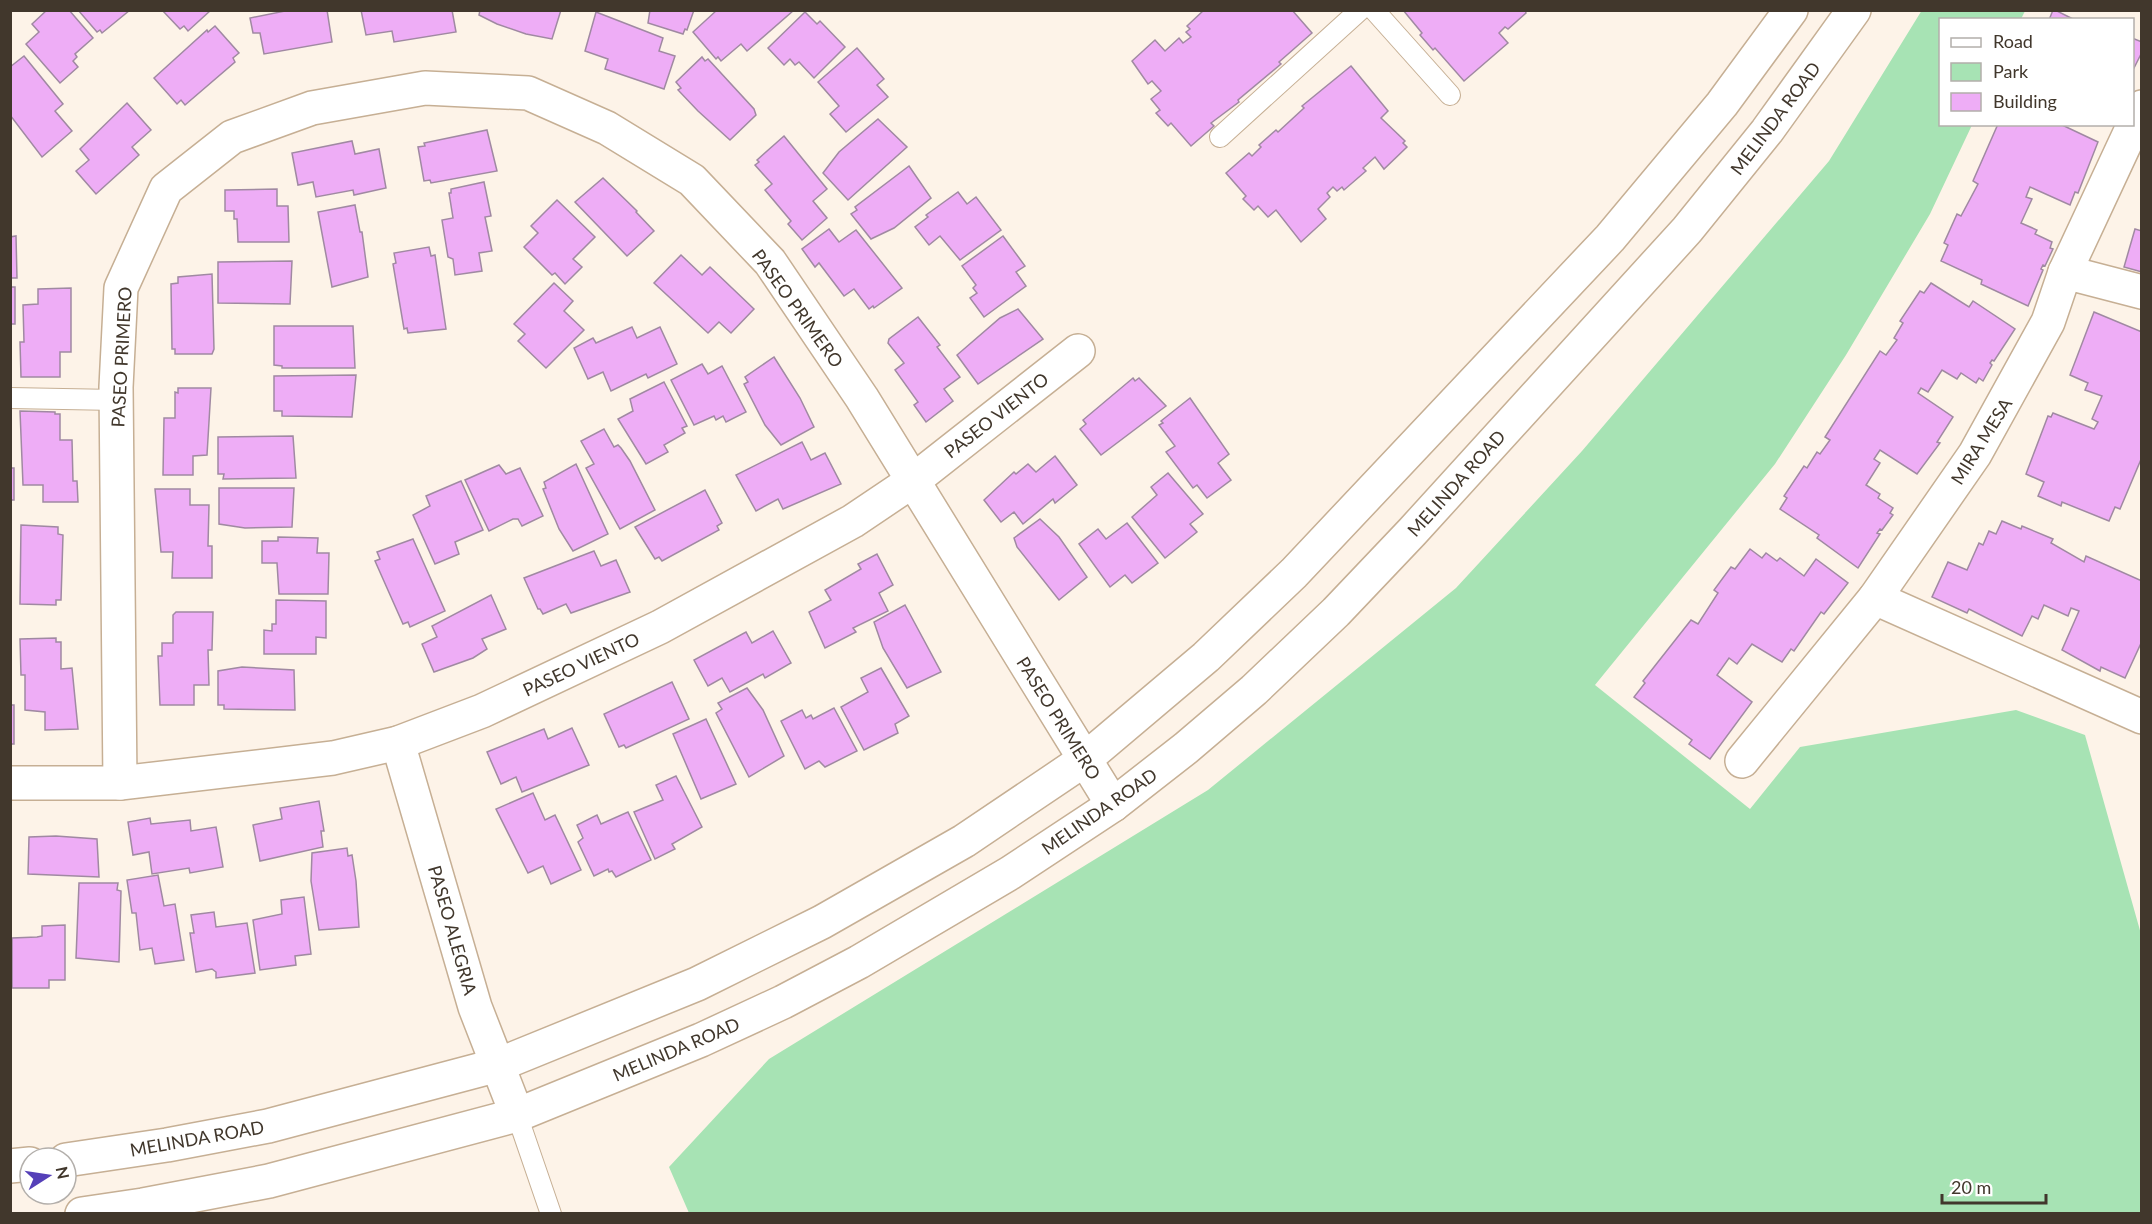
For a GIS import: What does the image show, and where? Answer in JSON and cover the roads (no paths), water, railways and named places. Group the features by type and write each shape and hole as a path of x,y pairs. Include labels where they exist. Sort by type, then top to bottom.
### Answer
{"street":[{"name":"MELINDA ROAD","path":"78,1158 167,1145 268,1126 498,1065 697,984 822,922 964,841 1084,760 1206,657 1310,556 1610,238 1722,104 1791,10"},
{"name":"MELINDA ROAD","path":"82,1214 143,1209 269,1180 517,1115 701,1040 783,1002 859,962 1010,873 1113,805 1186,748 1254,690 1336,612 1412,532 1687,230 1767,131 1854,10"},
{"name":"PASEO PRIMERO","path":"120,783 116,400 121,288 166,189 232,137 312,108 425,88 528,93 607,128 692,180 770,262 914,480 1113,805"},
{"name":"MIRA MESA","path":"2134,124 2142,107"},
{"name":"MIRA MESA","path":"1742,760 1875,598 1975,454 2048,322 2065,272 2133,126"},
{"path":"2065,272 2142,292"},
{"name":"PASEO VIENTO","path":"10,783 120,783 333,758 398,743 482,711 660,627 853,521 914,480 1078,351"},
{"path":"1875,598 2142,717"},
{"name":"PASEO ALEGRIA","path":"398,743 475,1007 517,1115"}],"lane":[{"path":"1220,137 1360,10"},
{"path":"1374,10 1450,95"},
{"path":"10,398 116,400"},
{"path":"517,1115 551,1214"}]}
